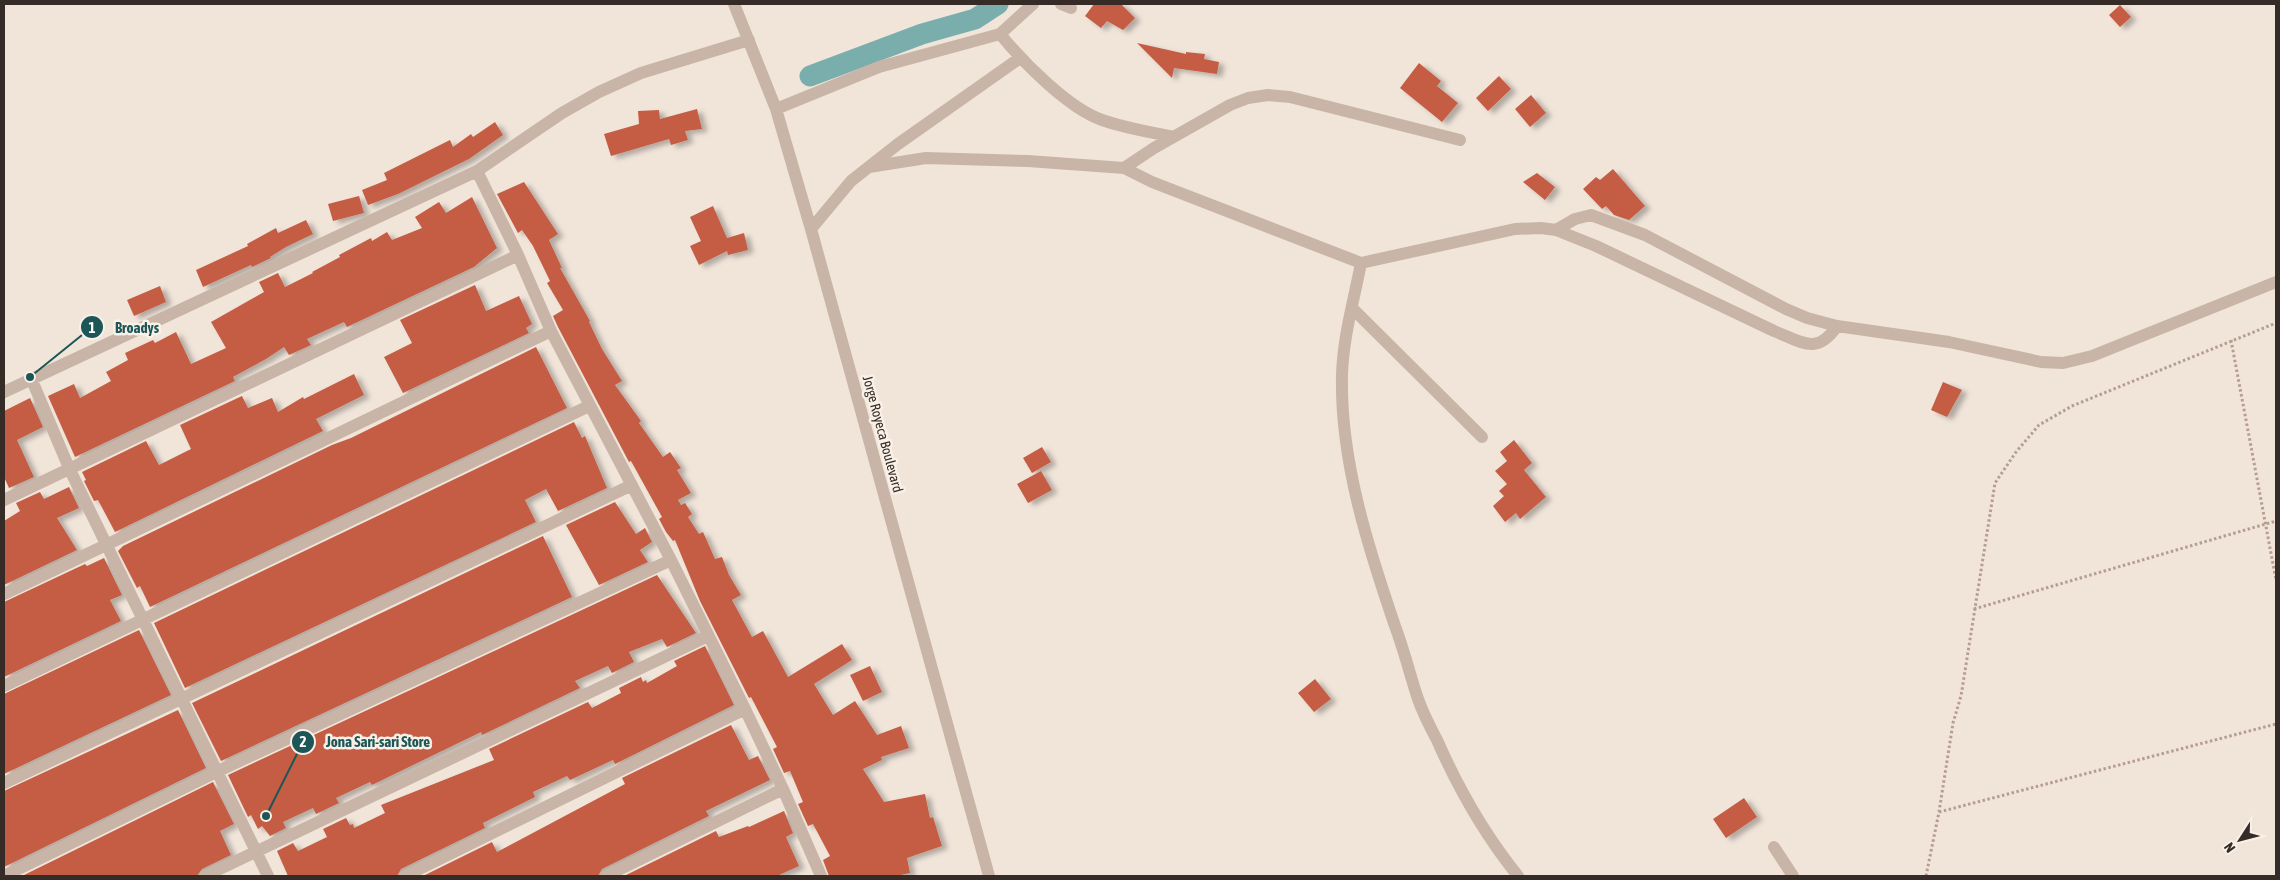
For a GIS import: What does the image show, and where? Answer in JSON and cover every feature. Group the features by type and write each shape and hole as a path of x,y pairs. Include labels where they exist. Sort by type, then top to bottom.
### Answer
{"street":[{"name":"Jorge Royeca Boulevard","path":"734,4 776,108 989,876"},
{"path":"776,108 879,66 1000,34 1033,4"},
{"path":"1000,34 1020,58 1084,112 1110,122 1173,137"},
{"path":"4,392 477,171 562,113 599,92 641,73 749,40"},
{"path":"811,229 838,195 869,167 1020,58"},
{"path":"1124,168 1173,137 1230,105 1248,98 1268,95 1290,98 1460,140"},
{"path":"869,167 926,158 956,157 1124,168 1152,182 1362,263 1515,229 1541,228 1556,230 1596,246 1803,343 1815,345 1823,343 1837,326"},
{"path":"477,171 518,254 551,331 671,560 745,709 783,789 815,875"},
{"path":"1556,230 1575,219 1591,215 1645,235 1786,309 1837,326 1949,342 2041,362 2063,363 2092,356 2276,282"},
{"path":"4,500 518,254"},
{"path":"1362,263 1344,344 1342,376 1344,418 1352,474 1382,588 1418,700 1464,799 1491,843 1518,876"},
{"path":"1352,308 1482,437"},
{"path":"4,594 551,331"},
{"path":"31,378 69,468 268,876"},
{"path":"4,686 590,406"},
{"path":"4,783 632,485"},
{"path":"4,876 216,772 671,560"},
{"path":"205,876 708,636"},
{"path":"405,876 745,709"},
{"path":"606,876 783,789"},
{"path":"1774,847 1793,876"}],"path":[{"path":"1926,876 1940,812 1945,766 1961,696 1995,484 2016,452 2039,425 2072,406 2230,340 2276,323"},
{"path":"2230,340 2276,580"},
{"path":"1974,609 2276,521"},
{"path":"1940,812 2276,724"}],"building":[{"path":"1094,4 1121,4 1135,18 1123,30 1107,21 1101,28 1085,16"},
{"path":"2120,5 2131,17 2120,27 2109,15"},
{"path":"1137,43 1186,54 1186,52 1205,54 1204,59 1219,62 1217,74 1174,68 1172,78"},
{"path":"1419,63 1441,81 1437,86 1458,103 1442,122 1400,88"},
{"path":"1499,76 1511,89 1488,111 1476,98"},
{"path":"1531,95 1546,113 1530,127 1515,109"},
{"path":"697,109 702,129 685,131 688,140 671,145 669,139 611,156 604,134 639,124 638,111 659,110 660,119"},
{"path":"495,122 503,135 469,159 398,194 368,205 362,190 387,180 384,173 450,140 453,147 471,134 473,137"},
{"path":"1613,169 1645,206 1629,220 1614,215 1606,206 1602,209 1583,189 1596,177 1600,180"},
{"path":"1537,173 1555,187 1545,200 1523,182"},
{"path":"524,182 558,234 549,240 562,268 560,268 590,321 602,349 622,381 615,385 641,421 639,423 663,457 670,452 681,468 677,470 691,493 678,500 681,505 685,503 692,514 688,517 699,534 703,532 715,559 722,557 729,575 741,595 732,600 752,637 763,631 788,677 842,644 852,660 814,684 833,715 855,701 877,735 901,726 909,748 881,757 882,760 863,769 884,802 925,794 930,818 933,817 942,846 907,858 910,873 896,876 829,876 823,860 830,856 813,824 808,826 798,804 803,802 790,771 784,773 773,749 777,747 751,697 749,698 700,601 675,540 673,541 666,532 659,519 662,517 631,461 629,462 558,327 553,316 563,310 547,283 550,281 533,246 522,230 518,233 497,194"},
{"path":"359,196 364,213 333,221 328,204"},
{"path":"472,197 497,248 474,267 347,327 344,322 307,339 311,345 289,355 284,347 233,377 235,381 75,457 48,396 74,384 80,398 111,381 106,372 128,360 125,353 153,340 155,343 176,332 191,364 226,348 211,322 264,292 259,282 278,273 285,287 313,273 340,257 339,255 371,238 372,241 387,232 392,240 422,228 415,217 439,202 446,213"},
{"path":"713,206 727,238 744,233 748,250 728,255 727,251 699,265 690,246 701,241 690,217"},
{"path":"306,220 313,234 286,247 271,258 203,287 196,270 248,246 247,244 276,228 278,233"},
{"path":"475,285 486,311 519,296 532,324 526,328 529,333 403,393 384,357 412,343 400,320"},
{"path":"160,286 166,302 134,316 127,300"},
{"path":"536,347 567,408 150,607 140,586 137,588 118,551 123,546 332,445 351,438"},
{"path":"354,374 364,395 316,419 323,431 115,532 98,500 94,501 84,481 86,480 82,472 146,441 159,465 191,449 180,425 242,396 248,408 272,398 278,412 303,397 304,399"},
{"path":"1943,382 1962,390 1947,417 1931,410"},
{"path":"30,398 43,427 17,440 34,477 9,488 4,477 4,411"},
{"path":"574,422 582,438 585,436 607,488 558,511 546,489 525,500 536,522 185,688 154,623"},
{"path":"1514,440 1532,463 1524,470 1546,497 1520,519 1516,513 1505,522 1493,506 1504,496 1499,491 1507,484 1495,471 1507,461 1500,452"},
{"path":"1042,447 1051,462 1032,473 1023,458"},
{"path":"1041,471 1052,490 1028,503 1017,484"},
{"path":"69,487 79,508 57,518 77,550 4,585 4,521 20,511 16,503 40,492 44,499"},
{"path":"615,502 636,534 645,528 652,542 640,550 648,562 599,585 566,525"},
{"path":"543,536 572,597 221,761 192,703"},
{"path":"104,558 122,595 110,600 121,621 4,677 4,602 85,564 87,566"},
{"path":"657,575 696,633 667,647 662,639 629,652 634,662 612,673 608,666 575,681 580,688 482,735 481,732 372,785 370,782 336,798 339,803 316,814 313,808 283,822 286,828 270,836 262,826 258,829 251,815 248,817 228,775"},
{"path":"139,630 171,695 4,774 4,694"},
{"path":"705,646 734,705 615,764 613,760 570,780 567,776 533,792 535,797 483,823 485,828 401,869 397,876 288,876 277,851 293,843 298,851 327,837 323,829 346,818 350,825 353,824 354,828 385,813 381,805 494,760 489,749 588,702 592,708 621,693 619,688 641,677 643,682 646,680 647,683 677,666 674,661"},
{"path":"870,666 882,692 863,701 850,675"},
{"path":"1315,679 1331,699 1314,712 1298,693"},
{"path":"178,710 206,768 4,867 4,791"},
{"path":"731,725 749,760 758,756 770,780 706,811 709,816 602,869 598,876 423,876 492,842 497,852 625,784 622,778"},
{"path":"213,782 234,824 220,831 231,855 202,869 197,876 22,876"},
{"path":"1744,798 1757,817 1726,838 1713,819"},
{"path":"784,811 793,833 786,837 799,866 777,876 624,876 716,831 719,837 749,827"}],"waterway":[{"path":"810,76 922,34 975,19 998,4"}],"place":[{"name":"Broadys","path":"30,377"},
{"name":"Jona Sari-sari Store","path":"266,816"}]}
